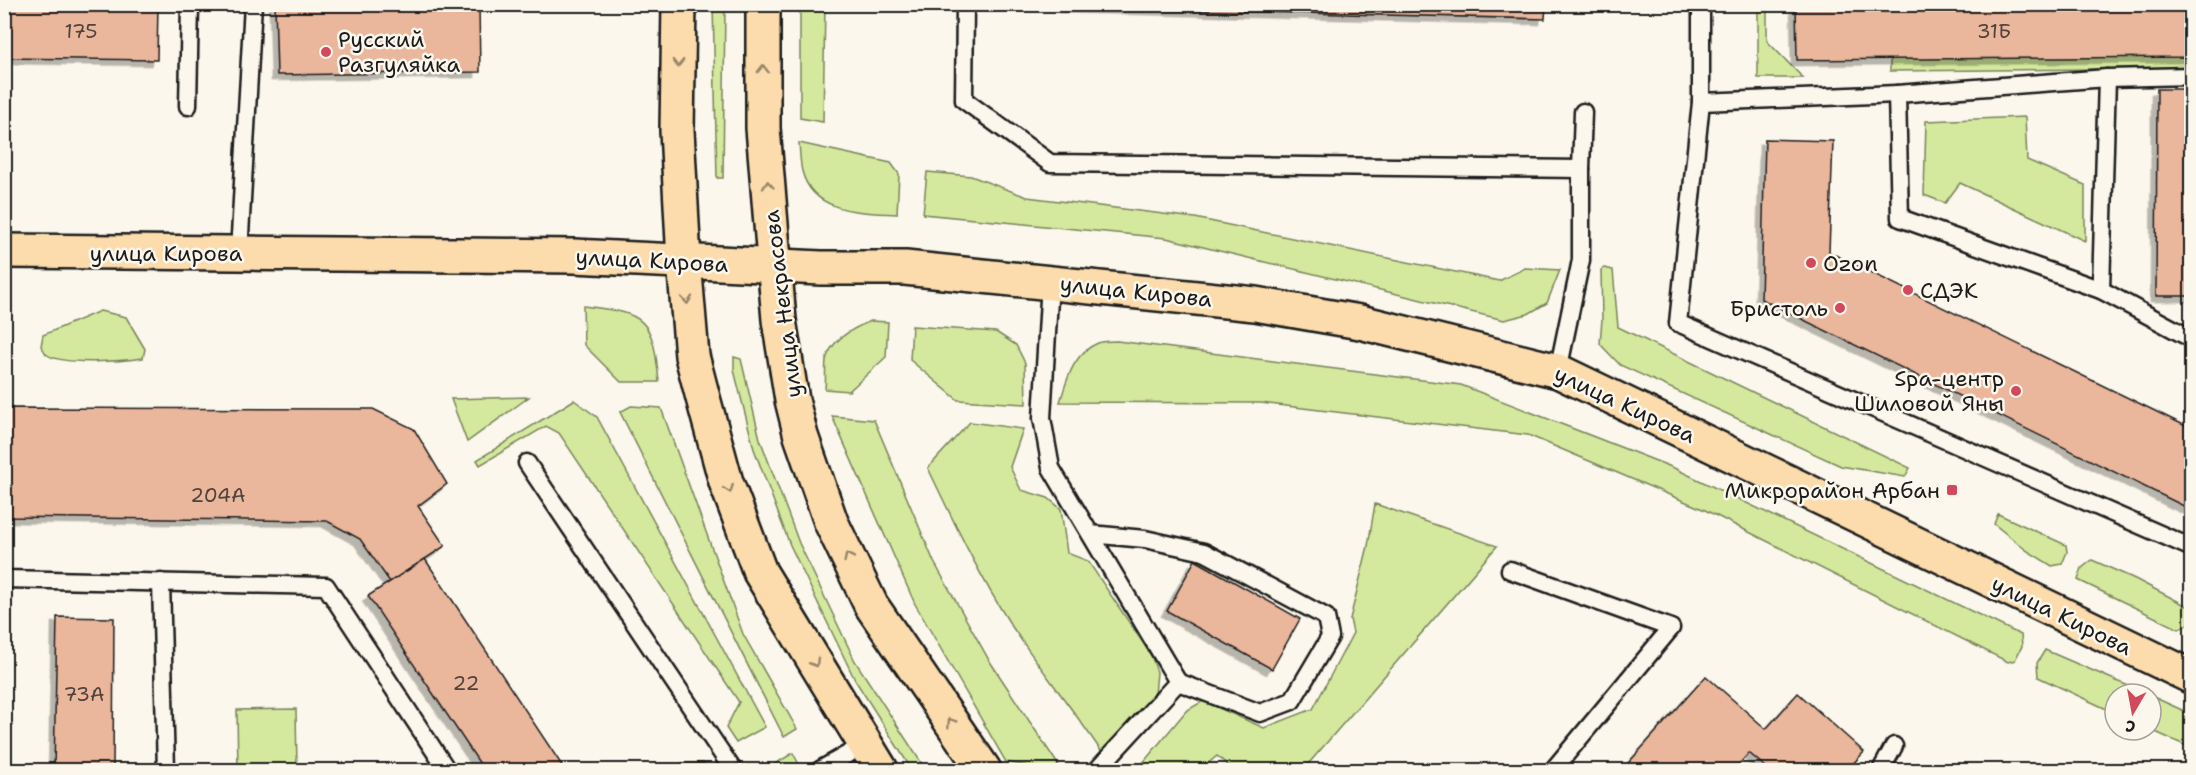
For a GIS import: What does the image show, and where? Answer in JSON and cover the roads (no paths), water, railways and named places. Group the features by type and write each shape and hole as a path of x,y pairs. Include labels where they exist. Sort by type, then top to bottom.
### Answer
{"main road":[{"path":"679,4 677,130 692,356 726,482 760,572 872,758"},
{"name":"улица Некрасова","path":"763,4 763,128 779,320 792,400 801,436 831,522 871,605 984,771"},
{"name":"улица Кирова","path":"4,251 574,255 775,266 904,268 1255,304 1360,322 1558,371 2192,677"}],"lane":[{"path":"188,106 190,4"},
{"path":"239,253 253,4"},
{"path":"965,4 964,100 1050,163 1581,169"},
{"path":"1701,4 1701,102 1678,323 2192,548"},
{"path":"1701,102 1897,94 2107,78 2192,76"},
{"path":"2101,290 2107,78"},
{"path":"1897,94 1900,218 2101,290 2192,339"},
{"path":"1558,371 1581,260 1583,112"},
{"path":"1050,282 1042,418 1051,468 1090,534 1178,682 1260,713 1292,701 1330,636 1326,617 1204,552 1145,539 1090,534"},
{"path":"527,463 733,771"},
{"path":"1510,570 1671,628 1553,771"},
{"path":"4,579 326,586 447,771"},
{"path":"161,582 166,771"},
{"path":"1097,771 1178,682"},
{"path":"1881,771 1893,746"},
{"path":"820,771 872,758"}],"place":[{"name":"Русский Разгуляйка","path":"326,52"},
{"name":"Ozon","path":"1811,263"},
{"name":"СДЭК","path":"1908,290"},
{"name":"Бристоль","path":"1840,308"},
{"name":"Spa-центр Шиловой Яны","path":"2016,391"},
{"name":"Микрорайон Арбан","path":"1952,490"}]}
